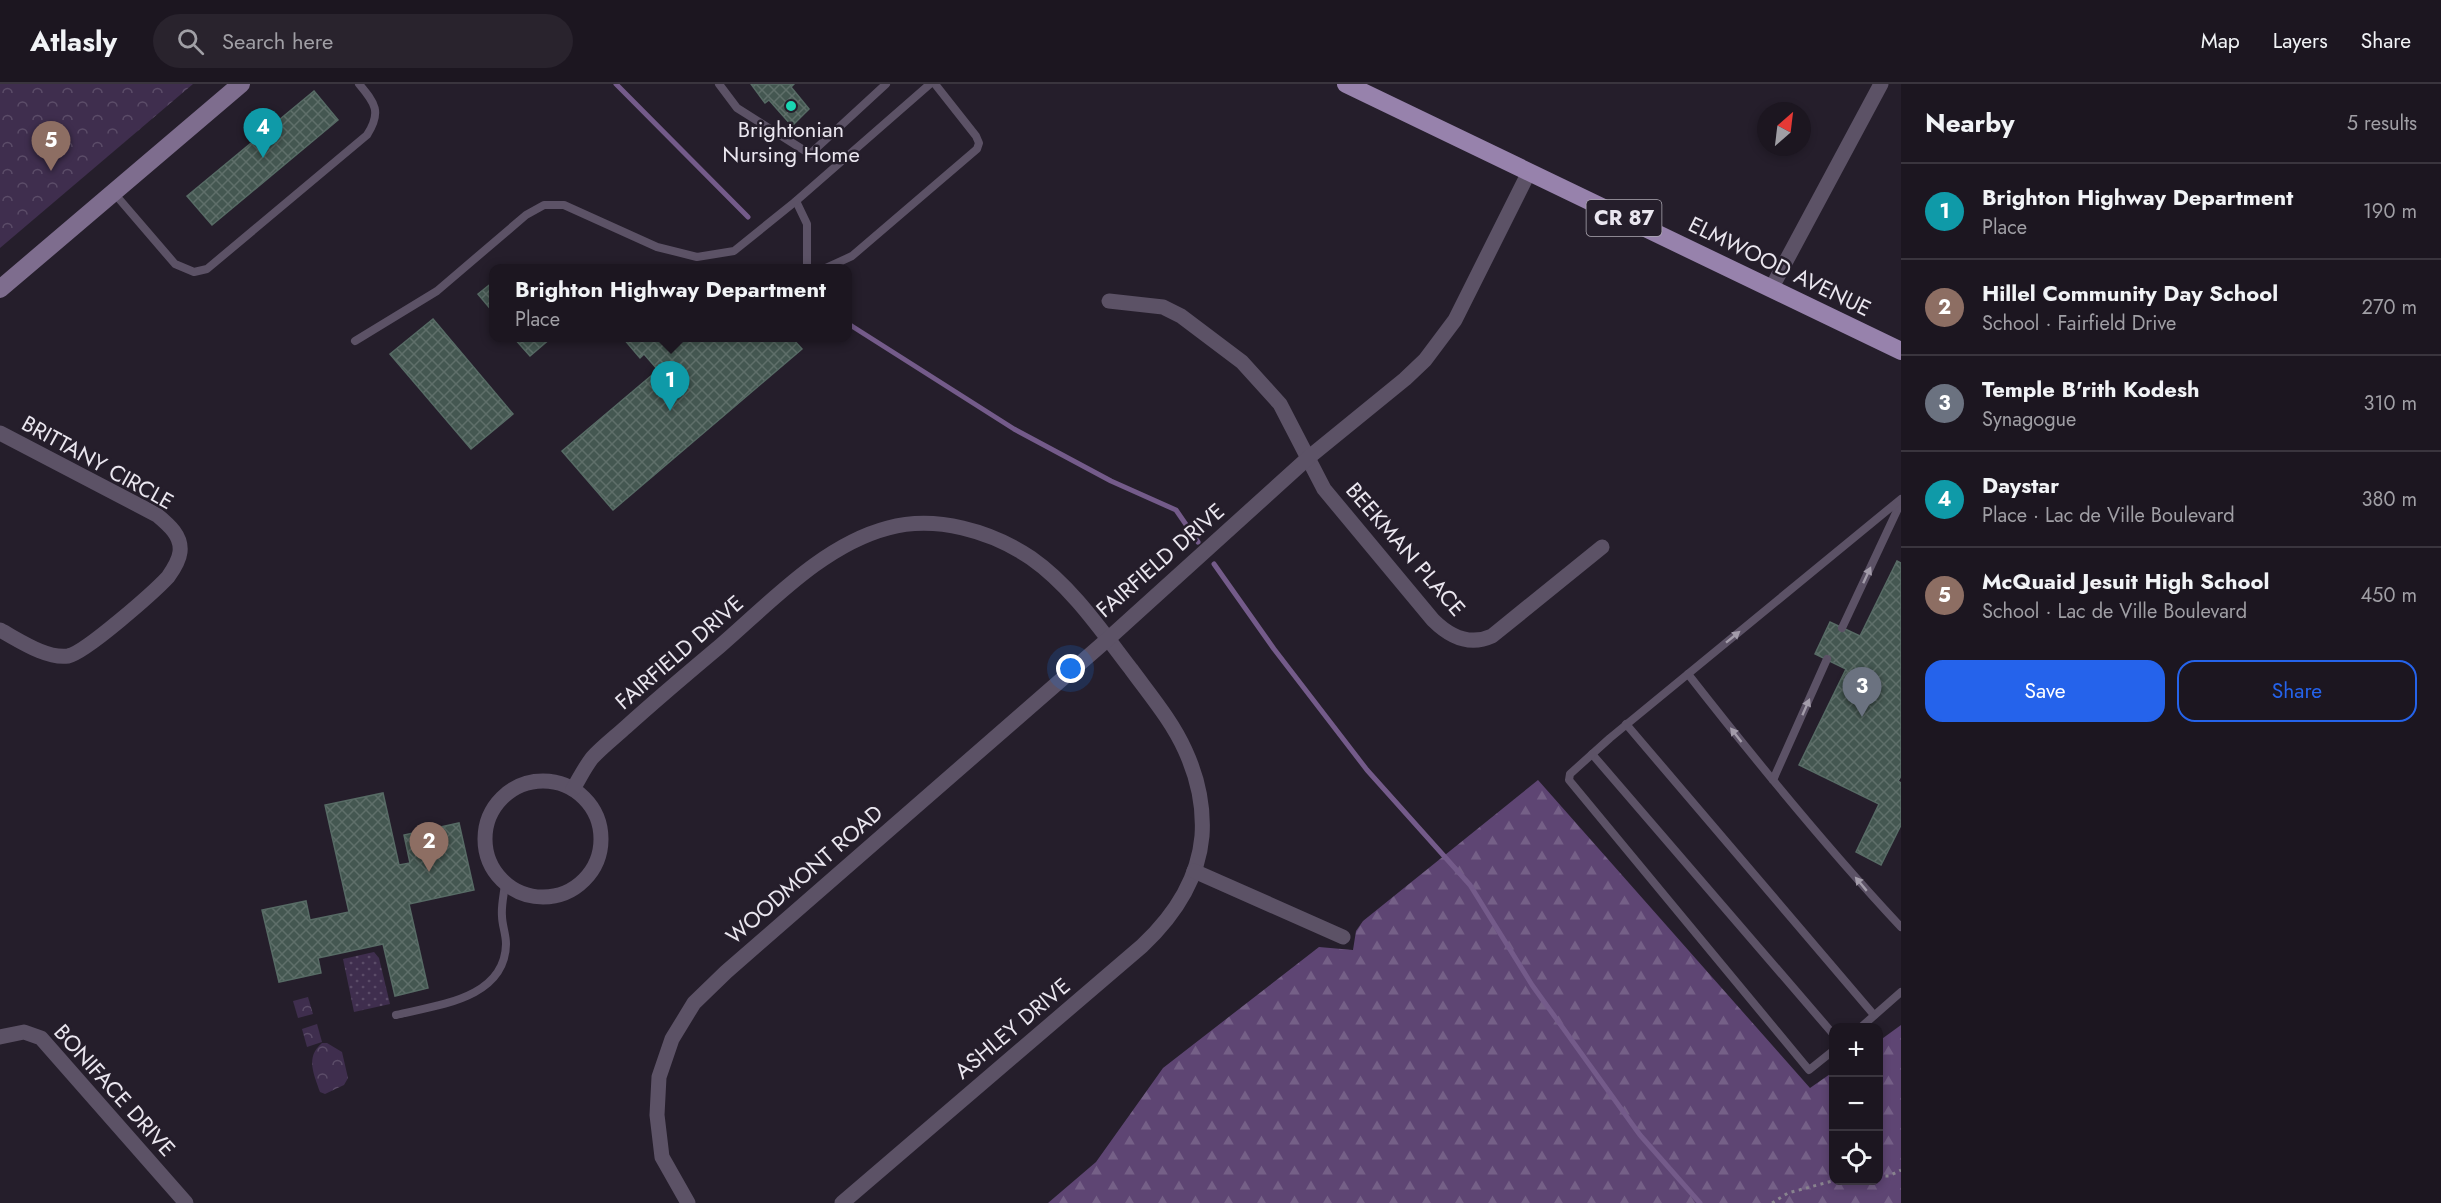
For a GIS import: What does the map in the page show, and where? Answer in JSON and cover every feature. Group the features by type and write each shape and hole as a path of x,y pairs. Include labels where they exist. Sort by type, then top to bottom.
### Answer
{"main road":[{"name":"ELMWOOD AVENUE","path":"1352,85 1901,351"}],"street":[{"path":"0,290 241,84"},
{"path":"1771,289 1881,84"},
{"name":"FAIRFIELD DRIVE","path":"573,789 591,759 617,735 825,557 860,538 890,527 934,524 960,528 1008,545 1047,570 1108,639 1308,458 1405,380 1440,342 1471,290 1529,172"},
{"name":"BEEKMAN PLACE","path":"1109,301 1163,307 1181,316 1242,362 1280,404 1324,489 1433,620 1456,637 1477,641 1492,636 1602,547"},
{"name":"BRITTANY CIRCLE","path":"0,433 157,515 178,537 180,545 176,564 168,576 103,635 76,653 68,656 54,655 0,630"},
{"name":"ASHLEY DRIVE","path":"842,1203 1142,946 1174,912 1194,872 1202,834 1199,792 1194,771 1185,749 1169,722 1108,639"},
{"name":"WOODMONT ROAD","path":"688,1203 662,1156 657,1115 659,1077 672,1039 694,1003 726,972 1108,639"},
{"path":"536,780 555,782 573,789 591,807 601,831 601,849 595,866 585,880 571,890 554,896 537,897 520,893 505,884 492,869 485,851 484,832 490,813 501,797 517,786 536,780"},
{"path":"1194,872 1343,937"},
{"name":"BONIFACE DRIVE","path":"0,1037 24,1032 41,1038 186,1203"}],"lane":[{"path":"114,193 175,264 194,272 207,269 367,135 375,118 375,106 359,84"},
{"path":"719,84 737,108 810,154 886,84"},
{"path":"355,340 438,291 526,215 544,205 564,205 657,247 698,258 734,251 796,201 930,84"},
{"path":"835,264 852,256 977,149 979,143 976,136 935,84"},
{"path":"796,201 807,224 807,264"},
{"path":"1842,628 1901,501"},
{"path":"1829,1053 1809,1070 1569,780 1570,774 1626,724 1901,501"},
{"path":"1773,780 1827,659"},
{"path":"1688,674 1773,780 1869,893 1901,927"},
{"path":"1626,724 1874,1015"},
{"path":"1592,754 1829,1030"},
{"path":"396,1016 465,998 486,986 498,974 506,943 501,914 505,884"},
{"path":"1865,1023 1901,992"}],"path":[{"path":"1883,1176 1889,1176 1901,1170"},
{"path":"1772,1203 1788,1193 1829,1182"}],"green space":[{"path":"0,84 193,84 0,248"},
{"path":"1538,780 1810,1088 1829,1075 1829,1185 1883,1185 1883,1038 1901,1025 1901,1203 1048,1203 1096,1162 1163,1068 1319,947 1353,950 1356,931 1363,921"},
{"path":"374,952 379,958 390,1004 354,1012 343,959"},
{"path":"308,997 313,1014 298,1018 293,1001"},
{"path":"317,1024 322,1042 307,1047 302,1029"},
{"path":"322,1043 327,1043 342,1052 348,1078 344,1085 325,1094 320,1092 312,1066 314,1054"}],"building":[{"name":"Brightonian Nursing Home","path":"751,84 794,84 791,87 809,109 792,126 769,100 765,103"},
{"path":"314,91 338,120 212,225 187,196"},
{"path":"489,285 489,307 478,294"},
{"path":"433,319 513,414 471,449 390,354"},
{"path":"518,342 546,342 530,356"},
{"path":"626,342 796,342 802,349 613,510 562,451 658,370 644,354 640,358"},
{"path":"1897,561 1901,563 1901,776 1898,781 1901,783 1901,825 1881,865 1856,852 1879,804 1799,765 1846,669 1815,654 1830,622 1860,636"},
{"path":"383,793 399,865 410,863 404,835 459,823 474,890 409,904 428,988 395,996 383,944 318,958 321,973 279,982 262,910 306,901 310,920 349,912 325,805"}],"waterway":[{"path":"616,84 748,217"},
{"path":"852,326 1014,429 1111,481 1176,510 1198,542"},
{"path":"1214,564 1274,649 1367,770 1470,885 1532,985 1640,1135 1700,1203"}],"place":[{"name":"Brightonian Nursing Home","path":"791,106"},
{"name":"Daystar","path":"263,158"},
{"name":"McQuaid Jesuit High School","path":"51,171"},
{"name":"Brighton Highway Department","path":"670,411"},
{"name":"Temple B'rith Kodesh","path":"1862,717"},
{"name":"Hillel Community Day School","path":"429,872"}]}
